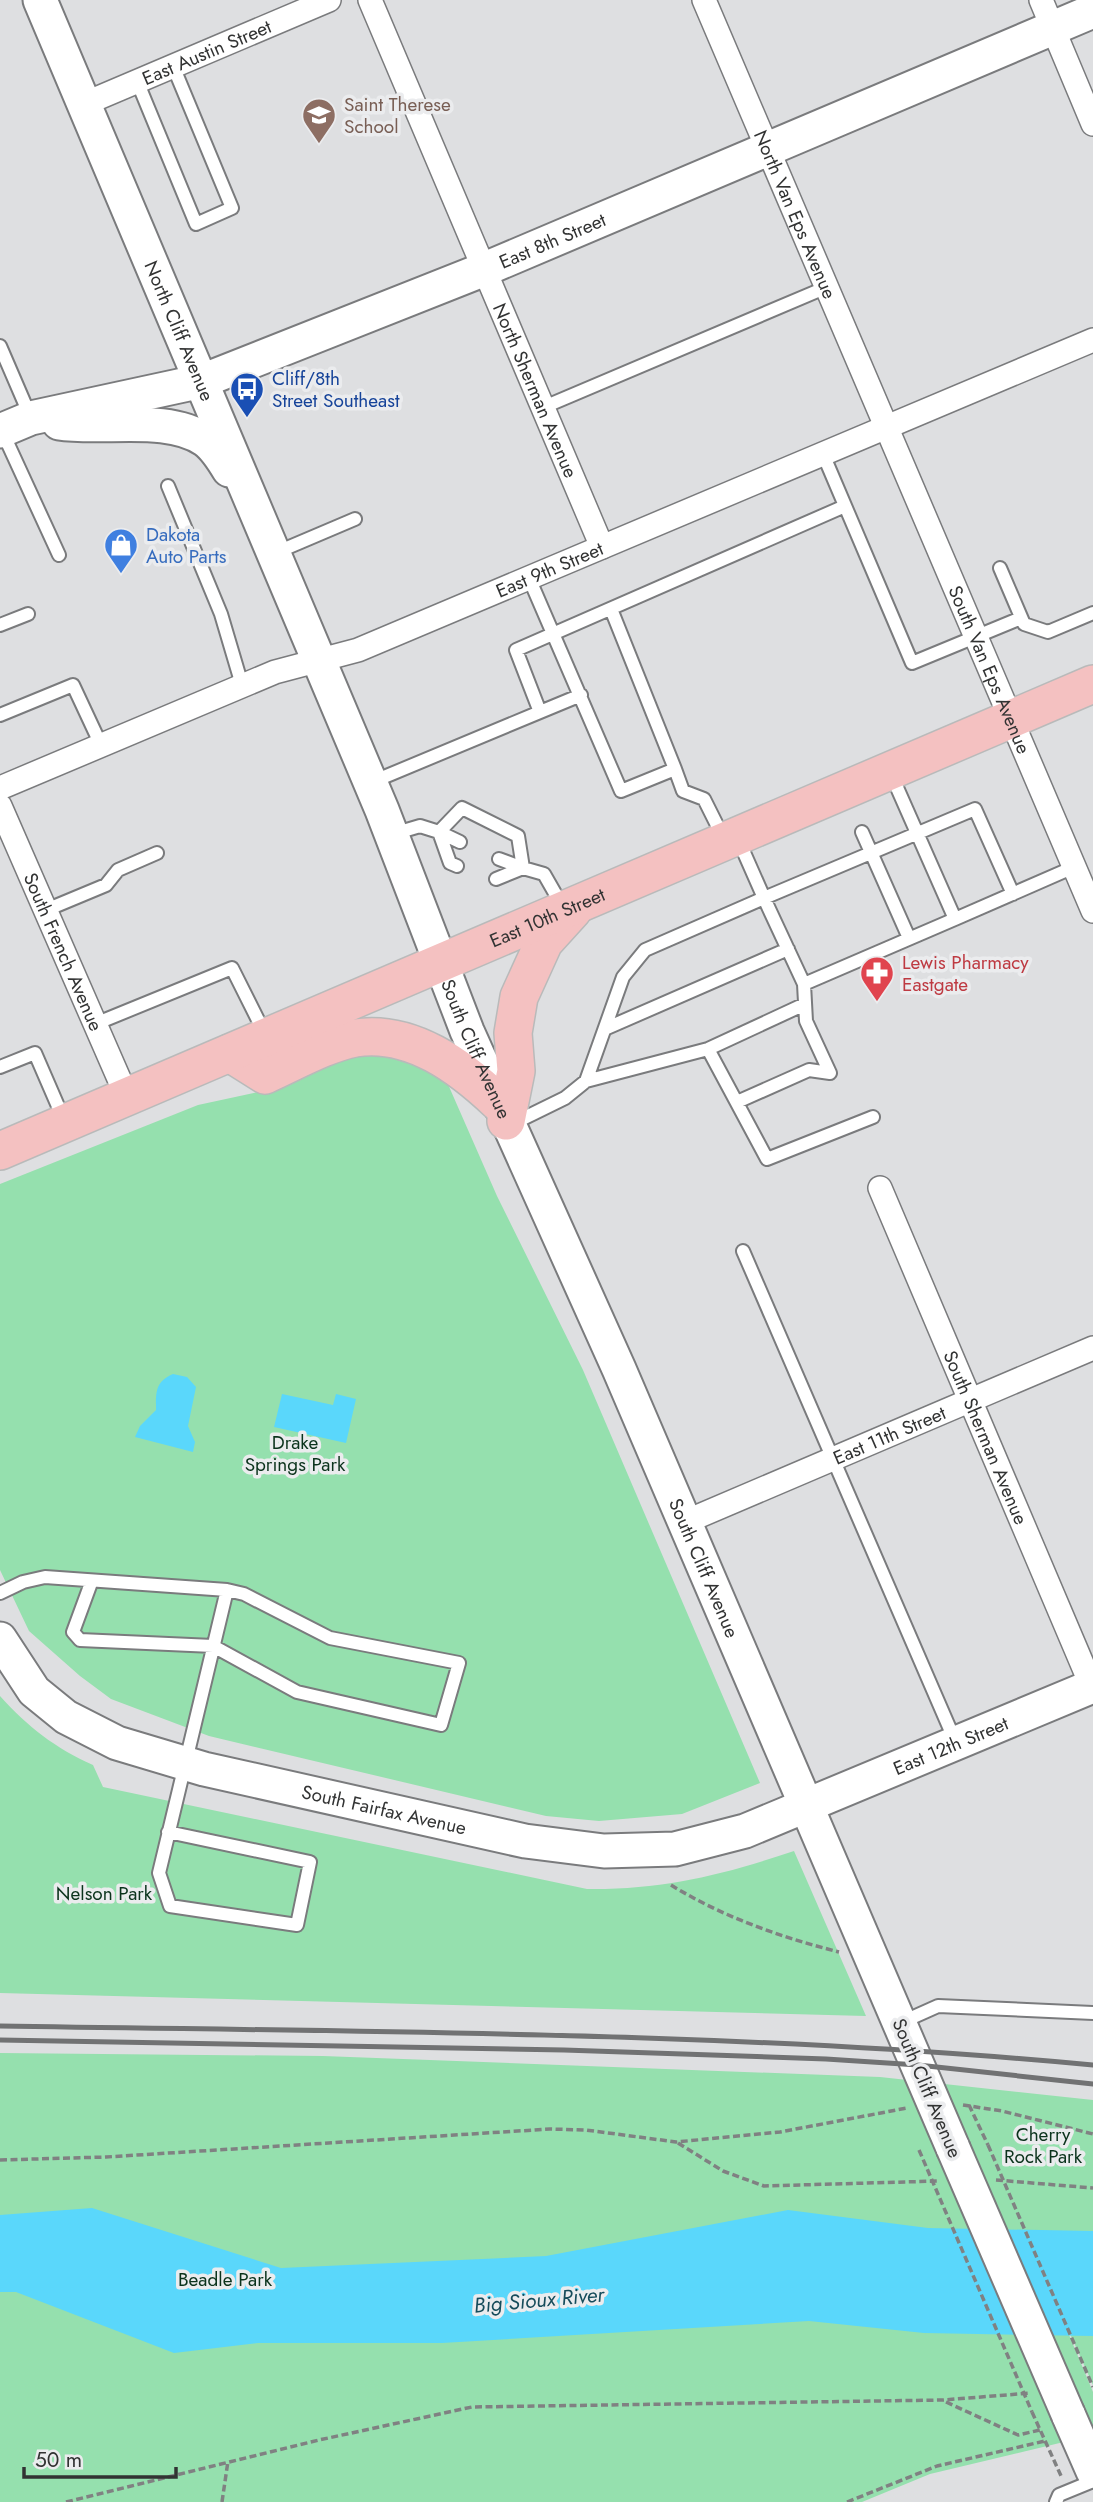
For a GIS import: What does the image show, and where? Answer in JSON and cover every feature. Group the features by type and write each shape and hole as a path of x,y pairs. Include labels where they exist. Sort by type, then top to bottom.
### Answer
{"main road":[{"name":"North Cliff Avenue","path":"40,0 319,661"},
{"name":"East 8th Street","path":"11,427 202,380 485,268 768,148 1047,14 1093,11"},
{"path":"11,427 152,424 205,439 218,453 256,510"},
{"name":"South Cliff Avenue","path":"319,661 391,835 438,962 685,1522 900,2023 935,2107 952,2164 1054,2422 1081,2481"},
{"name":"East 10th Street","path":"0,1152 438,962 1093,684"},
{"path":"504,1116 516,1071 513,1033 519,997 544,942 573,905"},
{"path":"230,1053 265,1075 355,1038 381,1038 410,1043 447,1060 474,1079 504,1116"},
{"name":"South Fairfax Avenue","path":"0,1639 34,1691 66,1717 117,1743 184,1763 525,1841 591,1850 640,1852 687,1846 745,1831 808,1806"},
{"name":"East 12th Street","path":"808,1806 1093,1687"}],"street":[{"name":"East Austin Street","path":"84,104 329,0"},
{"name":"North Sherman Avenue","path":"370,0 601,547"},
{"name":"North Van Eps Avenue","path":"704,0 887,427"},
{"path":"1047,14 1093,124"},
{"name":"East 9th Street","path":"0,788 275,672 358,650 1093,340"},
{"name":"South Van Eps Avenue","path":"887,427 1074,867 1090,897"},
{"name":"South French Avenue","path":"0,806 127,1097"},
{"name":"South Sherman Avenue","path":"880,1188 1093,1687"},
{"name":"East 11th Street","path":"685,1522 1093,1348"}],"lane":[{"path":"137,82 196,224 232,208 173,66"},
{"path":"544,407 827,287"},
{"path":"0,346 11,427 59,555"},
{"path":"823,454 912,663 1021,618"},
{"path":"168,486 221,614 242,685"},
{"path":"540,712 516,650 845,506"},
{"path":"274,553 355,519"},
{"path":"1000,568 1024,624 1048,632 1093,613"},
{"path":"529,578 621,791 675,769"},
{"path":"611,609 684,791 704,799 731,838 764,898 804,984 806,1021 830,1073 809,1070 737,1102"},
{"path":"0,625 28,614"},
{"path":"0,715 74,685 101,745"},
{"path":"370,783 581,695"},
{"path":"890,770 955,919"},
{"path":"439,832 462,808 517,836 523,868"},
{"path":"586,1081 623,977 645,950 975,809 1013,894"},
{"path":"391,835 420,826 460,842"},
{"path":"439,832 450,863 457,866"},
{"path":"862,832 909,938"},
{"path":"46,910 106,885 118,870 157,853"},
{"path":"499,859 544,874 573,905"},
{"path":"804,984 1074,867"},
{"path":"496,879 523,868"},
{"path":"607,1028 788,949"},
{"path":"95,1024 232,968 266,1037"},
{"path":"504,1116 565,1098 586,1081 708,1049 805,1004"},
{"path":"708,1049 767,1159 873,1117"},
{"path":"0,1067 35,1053 65,1124"},
{"path":"743,1251 956,1744"},
{"path":"0,1592 23,1582 45,1577 91,1583 227,1590 244,1594 330,1638 459,1663 441,1724 297,1692 213,1646 80,1640 73,1632 91,1583"},
{"path":"168,1832 310,1862 297,1925 170,1906 159,1873 168,1832 184,1763 227,1590"},
{"path":"900,2023 938,2006 1093,2013"},
{"path":"1056,2502 1059,2496 1081,2481 1093,2481"}],"path":[{"path":"671,1885 702,1905 764,1930 839,1952"},
{"path":"969,2105 1093,2388"},
{"path":"0,2160 106,2157 550,2129 586,2130 676,2142 779,2133 904,2108 969,2105 1093,2134"},
{"path":"676,2142 723,2171 764,2186 952,2164"},
{"path":"919,2150 1032,2412 1054,2422"},
{"path":"989,2180 1093,2188"},
{"path":"66,2502 228,2461 472,2407 943,2400 1038,2393"},
{"path":"943,2400 1018,2435 1054,2422"},
{"path":"1045,2441 1054,2422"},
{"path":"1045,2441 1081,2481"},
{"path":"847,2502 937,2466 1045,2441"},
{"path":"222,2502 228,2461"}],"green space":[{"name":"Drake Springs Park","path":"407,1053 447,1082 497,1196 583,1370 760,1783 682,1814 599,1821 546,1816 209,1736 111,1699 29,1631 0,1570 0,1184 198,1105 267,1090 351,1054"},
{"name":"Nelson Park","path":"0,1696 43,1736 93,1765 103,1787 587,1889 667,1884 742,1867 794,1851 866,2016 0,1993"},
{"name":"Beadle Park","path":"0,2053 323,2056 880,2077 1093,2100 1093,2385 1049,2287 1093,2392 1093,2435 930,2474 862,2502 0,2502"}],"water":[{"path":"173,1374 187,1377 196,1387 188,1426 195,1442 193,1452 135,1437 140,1426 156,1410 160,1384"},
{"path":"282,1394 333,1405 336,1394 356,1399 346,1443 274,1427"},
{"name":"Big Sioux River","path":"92,2208 281,2268 546,2256 788,2210 928,2228 1093,2231 1093,2336 924,2333 809,2321 442,2343 258,2343 174,2353 16,2292 0,2292 0,2215"}],"railway":[{"path":"0,2026 684,2039 820,2045 1093,2065"},
{"path":"0,2040 564,2050 826,2059 918,2065 1093,2084"}],"place":[{"name":"Saint Therese School","path":"319,145"},
{"name":"Cliff/8th Street Southeast","path":"247,419"},
{"name":"Dakota Auto Parts","path":"121,575"},
{"name":"Lewis Pharmacy Eastgate","path":"877,1003"}],"park label":[{"name":"Cherry Rock Park","path":"1043,2145"}]}
